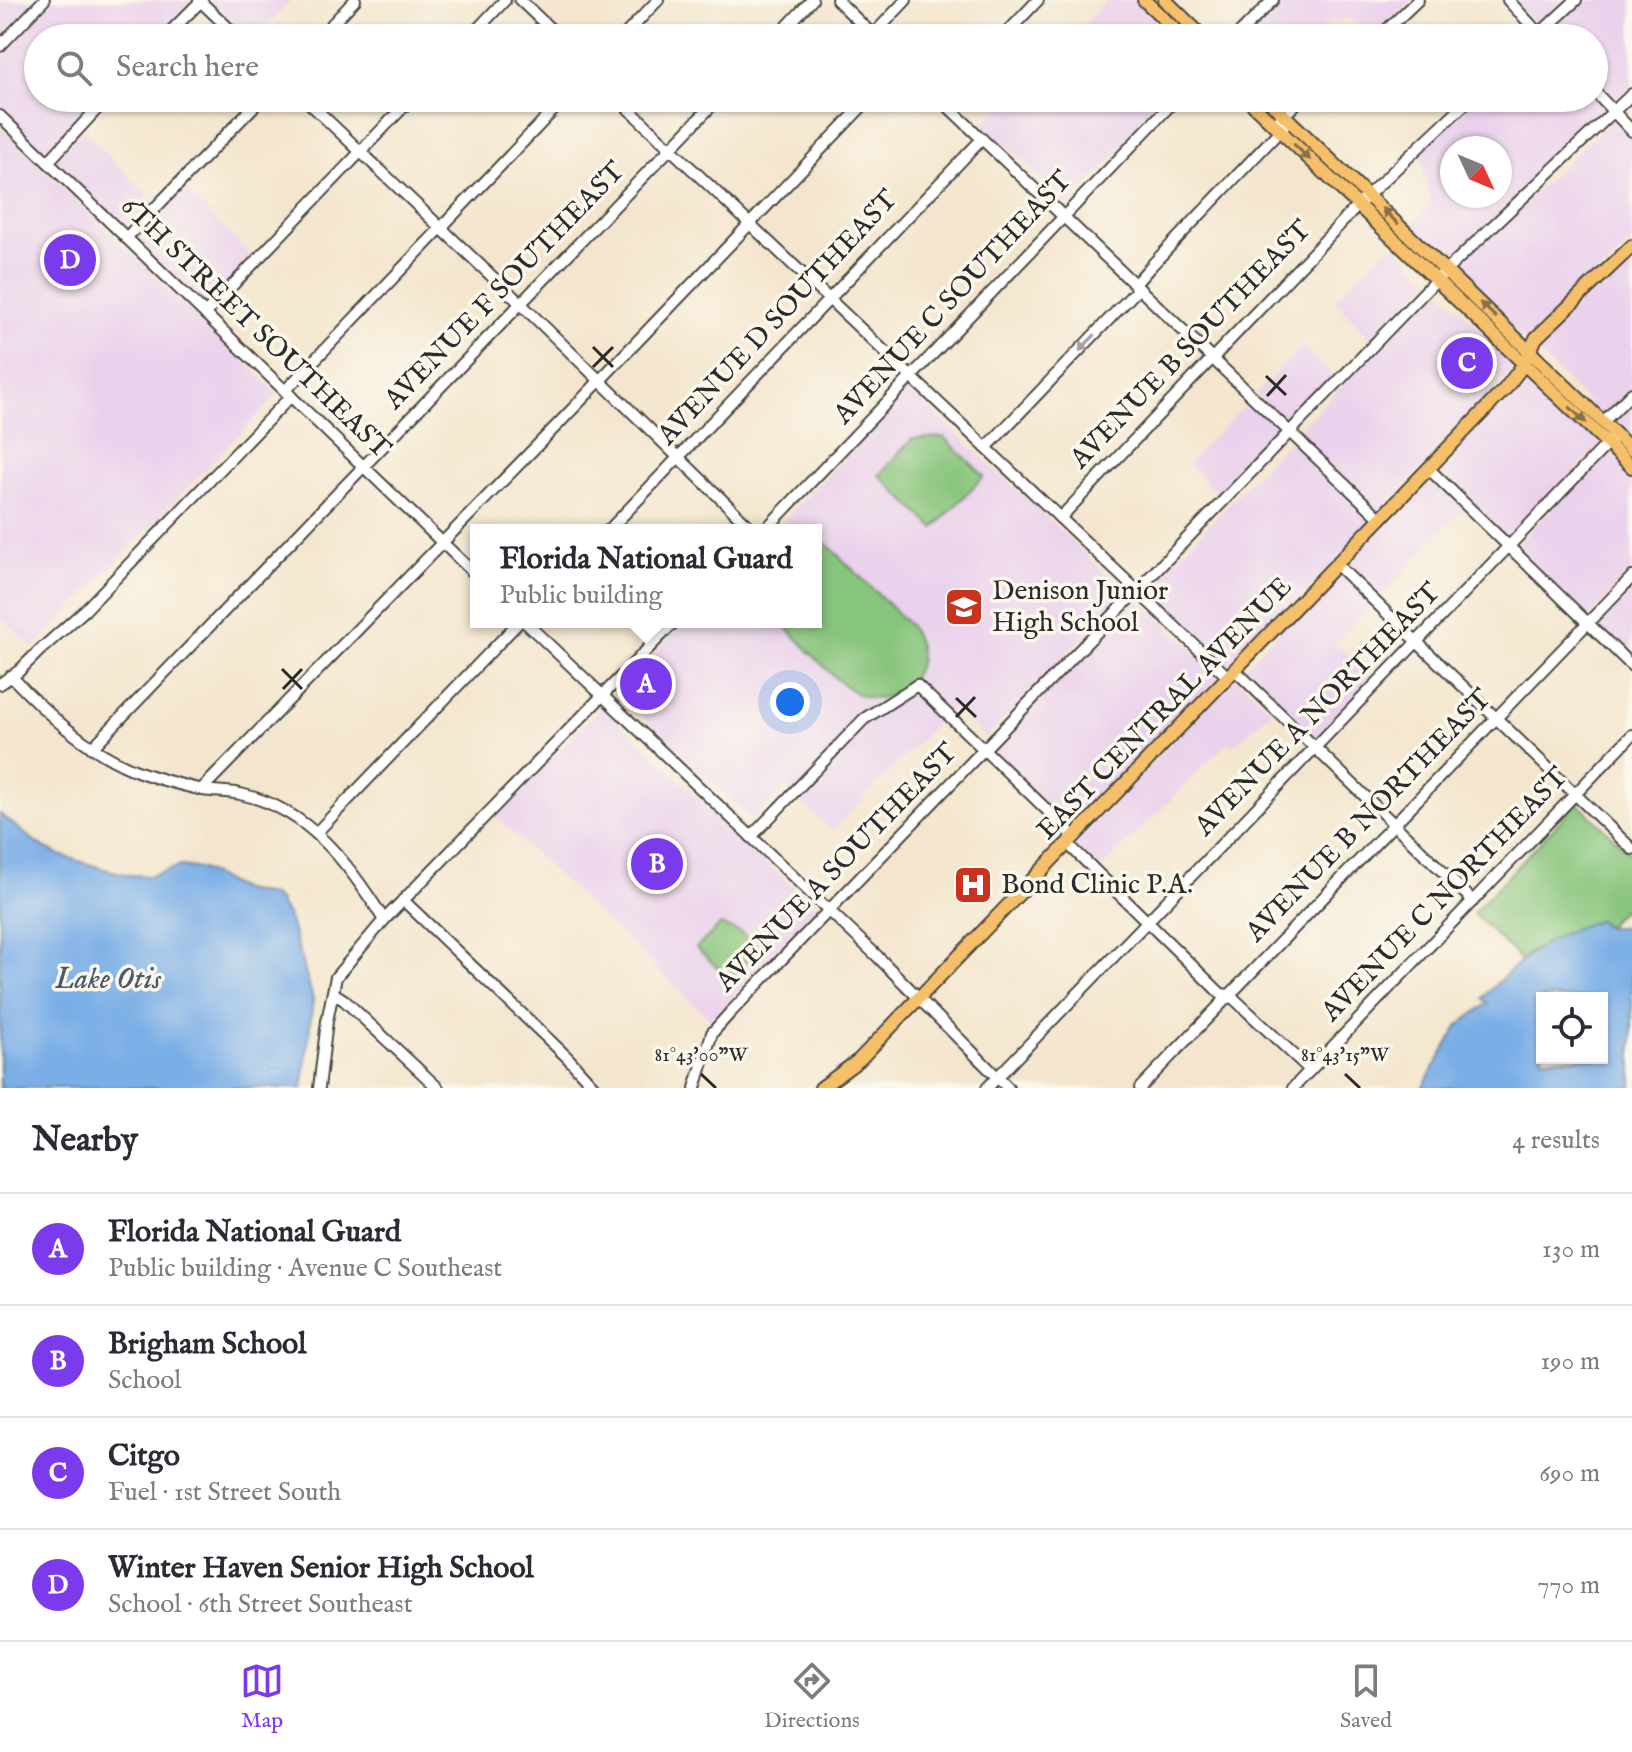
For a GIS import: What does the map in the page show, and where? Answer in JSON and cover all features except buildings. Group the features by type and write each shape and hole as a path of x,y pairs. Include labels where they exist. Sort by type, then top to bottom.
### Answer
{"main road":[{"path":"1144,0 1169,24"},
{"path":"1165,0 1190,24"},
{"path":"1260,112 1524,364 1612,439 1632,450"},
{"path":"1281,112 1603,422 1632,467"},
{"name":"EAST CENTRAL AVENUE","path":"821,1088 859,1060 1337,565 1505,389 1524,364 1536,338 1632,246"}],"street":[{"path":"0,46 44,0"},
{"path":"177,24 200,0 225,24"},
{"path":"332,24 355,0"},
{"path":"482,24 505,0"},
{"path":"520,0 545,24"},
{"path":"635,24 658,0"},
{"path":"789,24 812,0"},
{"path":"837,0 862,24"},
{"path":"885,24 906,0"},
{"path":"1015,24 1038,0"},
{"path":"1249,24 1273,0"},
{"path":"1393,24 1418,0"},
{"path":"1508,0 1529,24"},
{"path":"1551,24 1576,0"},
{"name":"AVENUE A SOUTHEAST","path":"695,1088 712,1033 1436,280 1632,94"},
{"path":"1608,106 1632,131"},
{"path":"48,162 94,112"},
{"path":"126,238 248,112"},
{"path":"319,112 747,524"},
{"path":"205,314 397,112"},
{"path":"0,684 78,618 552,112"},
{"path":"632,112 1138,592 1315,748 1473,901"},
{"name":"AVENUE F SOUTHEAST","path":"92,748 706,112"},
{"path":"202,789 857,112"},
{"path":"956,112 1381,519"},
{"name":"AVENUE C SOUTHEAST","path":"771,524 1163,112"},
{"path":"1135,284 1292,112"},
{"name":"AVENUE B SOUTHEAST","path":"1060,518 1358,205 1456,112"},
{"name":"6TH STREET SOUTHEAST","path":"0,116 470,569"},
{"name":"AVENUE D SOUTHEAST","path":"615,524 982,139"},
{"path":"986,448 1136,291 1135,284"},
{"path":"1603,422 1632,393"},
{"name":"AVENUE A NORTHEAST","path":"987,1088 1612,439"},
{"path":"1429,469 1632,666"},
{"path":"1337,565 1632,849"},
{"name":"AVENUE B NORTHEAST","path":"1140,1088 1632,577"},
{"path":"316,833 516,628"},
{"path":"528,628 830,910 1008,1088"},
{"path":"319,1088 336,977 403,900 668,628"},
{"path":"11,676 62,725 92,748 133,769 202,789 241,794 297,819 316,833 349,867 384,920"},
{"path":"751,837 864,719 917,685 1221,994 1230,995 1310,1070"},
{"name":"AVENUE C NORTHEAST","path":"1293,1088 1632,735"},
{"path":"403,900 567,1057 595,1088"},
{"path":"333,993 438,1088"}],"shaded area":[{"path":"0,0 38,0 0,40"},
{"path":"50,0 195,1 172,24 27,24"},
{"path":"292,0 269,24 230,24 206,1"},
{"path":"1107,0 1139,0 1164,24 1084,24"},
{"path":"1279,0 1412,0 1386,24 1361,24 1345,18 1327,24 1255,24"},
{"path":"1513,0 1570,0 1543,24 1535,24"},
{"path":"1582,0 1632,0 1632,89 1613,106 1608,101 1608,24 1556,24"},
{"path":"24,27 24,112 88,112 47,156 0,111 0,52"},
{"path":"996,112 1158,112 1068,205 984,124"},
{"path":"1463,112 1607,112 1512,202 1512,136 1440,136 1440,208 1506,208 1446,265 1408,228 1432,204 1419,153"},
{"path":"1614,117 1632,136 1632,241 1528,343 1452,271"},
{"path":"0,127 278,394 33,648 0,617"},
{"path":"83,129 154,202 126,232 53,162"},
{"path":"182,186 253,257 205,308 132,238"},
{"path":"1392,243 1430,280 1372,341 1335,299"},
{"path":"1632,252 1632,387 1602,416 1534,349"},
{"path":"1436,286 1518,364 1380,513 1296,433"},
{"path":"1302,346 1336,377 1290,427 1255,394"},
{"path":"1525,370 1602,443 1508,541 1434,469"},
{"name":"Denison Junior High School","path":"910,390 1126,592 986,738 953,707 832,831 786,786 752,821 617,692 679,628 822,628 822,524 780,524"},
{"path":"1632,398 1632,445 1608,422"},
{"path":"1250,400 1284,432 1221,499 1188,463"},
{"path":"1291,438 1375,519 1228,672 1144,593"},
{"path":"1608,449 1632,472 1632,571 1588,618 1515,547"},
{"path":"1429,475 1464,508 1378,599 1342,565"},
{"path":"1337,571 1372,604 1336,643 1375,680 1315,742 1241,671"},
{"path":"1632,583 1632,661 1594,624"},
{"path":"1138,598 1223,677 1075,831 990,751"},
{"path":"1236,676 1272,711 1235,745 1227,743 1100,870 1074,844"},
{"path":"602,706 817,910 711,1020 496,817"}],"green space":[{"path":"944,437 984,476 934,528 879,475 912,439"},
{"path":"822,541 909,625 920,650 919,665 914,675 900,690 890,695 869,697 858,694 829,671 787,628 822,628"},
{"path":"1577,803 1632,855 1632,900 1606,927 1598,920 1529,952 1521,960 1473,913"},
{"path":"720,925 740,932 759,948 730,979 696,948"}],"water":[{"name":"Lake Otis","path":"0,814 38,844 60,855 104,869 150,876 181,866 202,869 242,890 270,895 279,901 290,921 313,999 303,1088 0,1088"},
{"path":"1598,920 1606,927 1632,927 1632,1088 1422,1088 1459,1025 1488,1003 1483,998 1522,960 1563,934"}],"place":[{"name":"Winter Haven Senior High School","path":"70,260"},
{"name":"Citgo","path":"1467,363"},
{"name":"Denison Junior High School","path":"964,607"},
{"name":"Florida National Guard","path":"646,684"},
{"name":"Brigham School","path":"657,864"},
{"name":"Bond Clinic P.A.","path":"973,885"}]}
